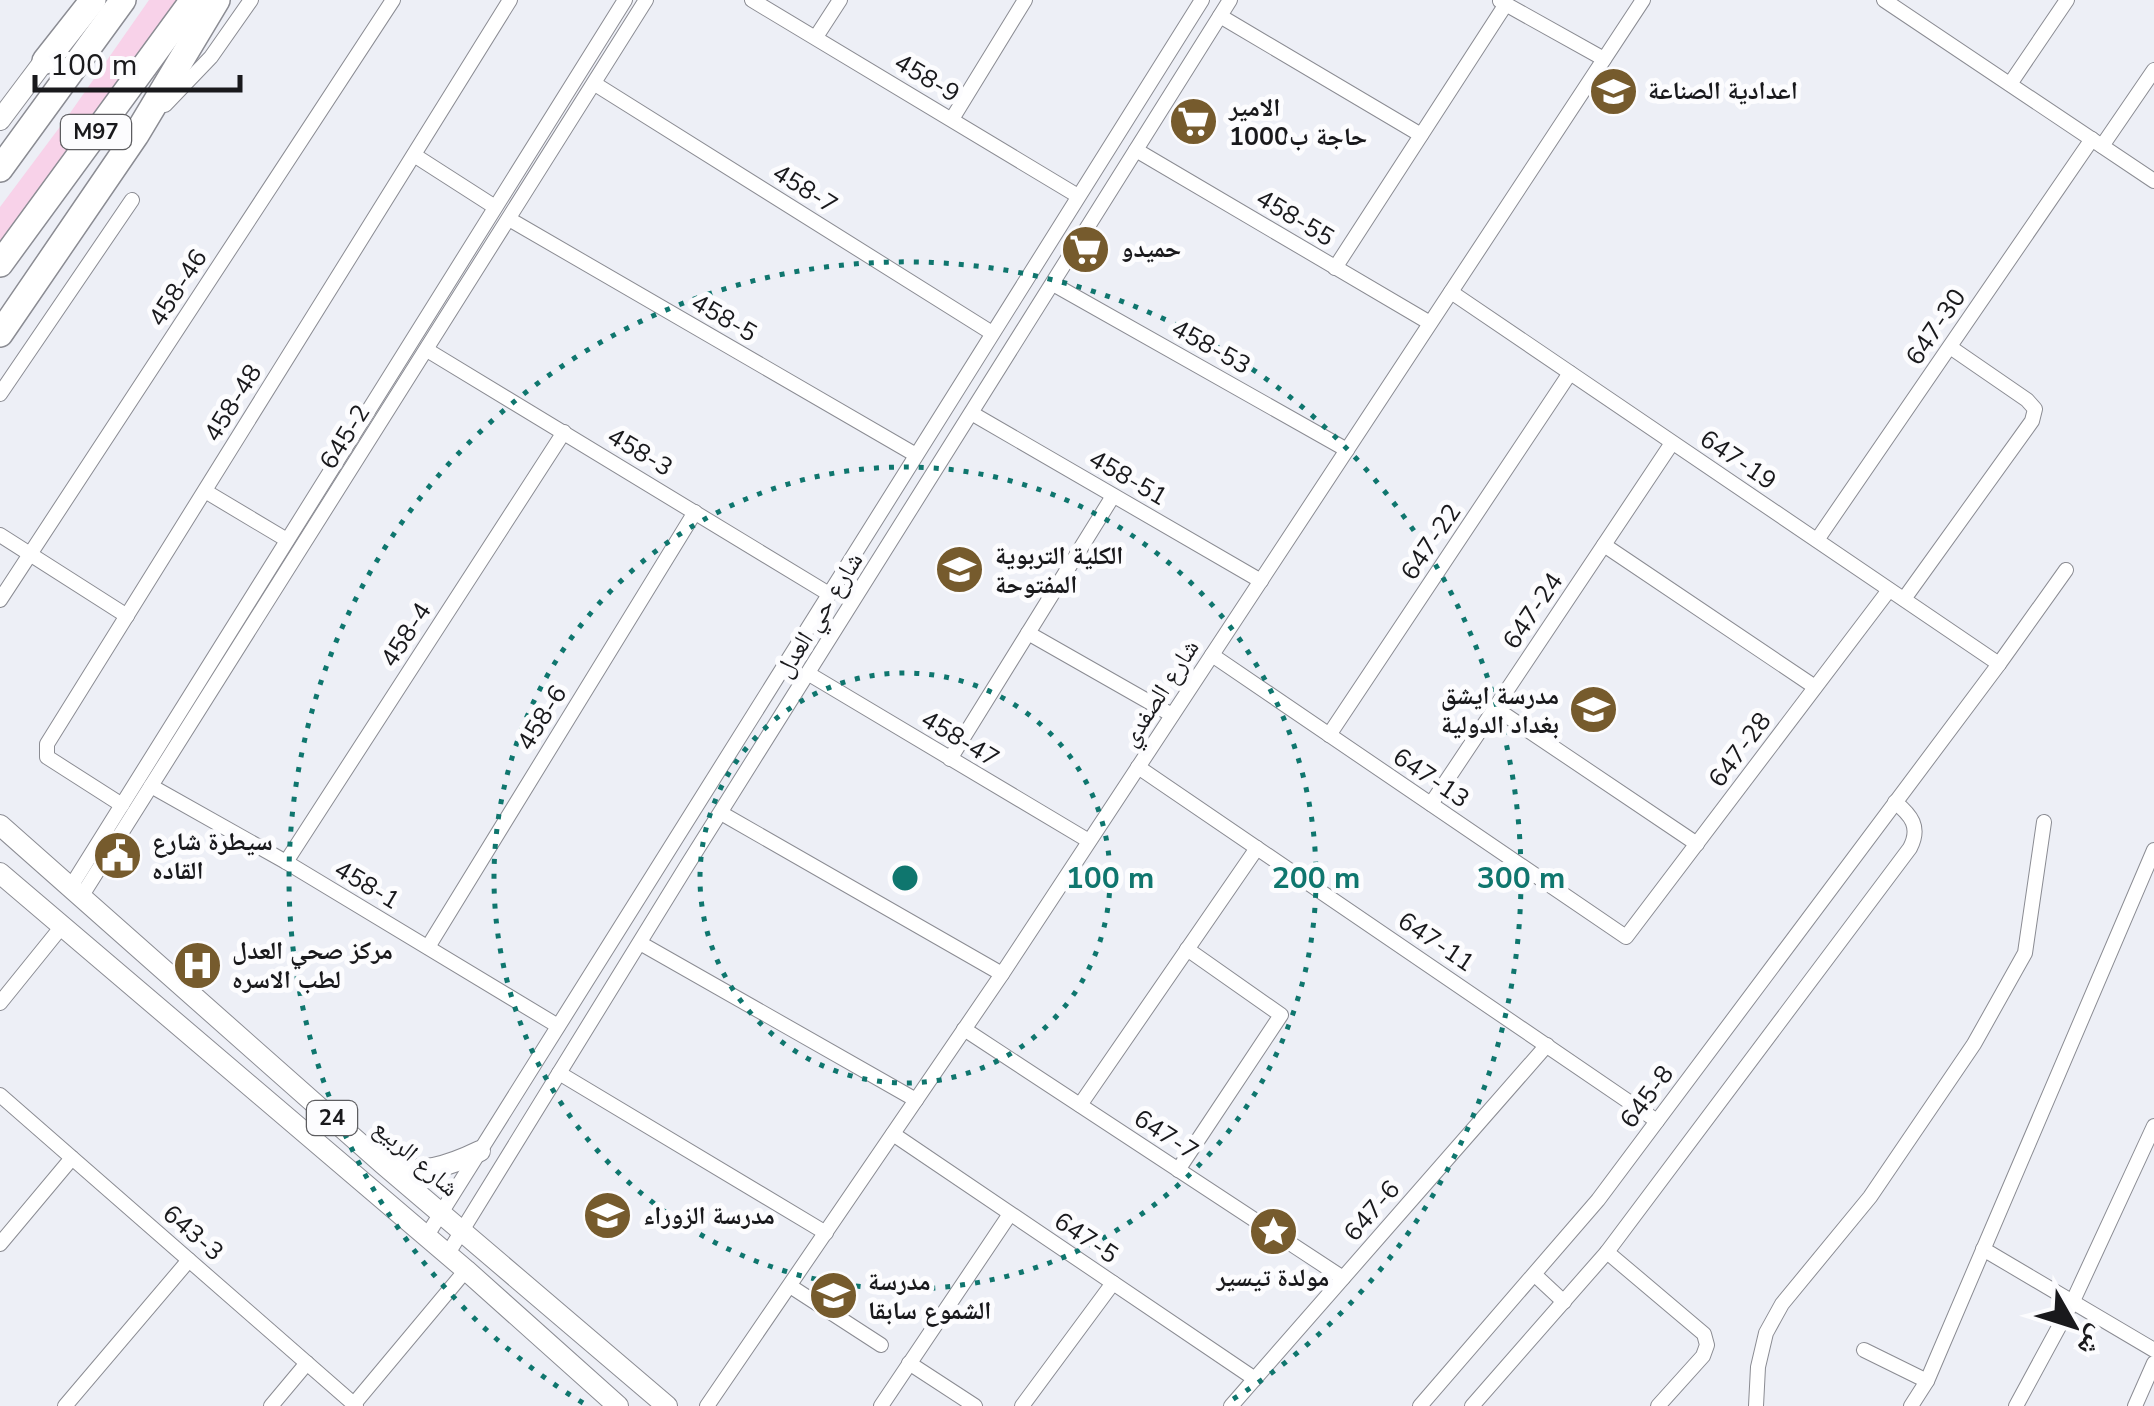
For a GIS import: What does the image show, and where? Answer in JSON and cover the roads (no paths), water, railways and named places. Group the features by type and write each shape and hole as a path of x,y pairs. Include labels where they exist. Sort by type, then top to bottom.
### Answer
{"highway":[{"path":"45,61 94,0"},
{"name":"M97","path":"0,170 123,0"},
{"name":"M97","path":"0,264 193,0"},
{"path":"0,334 136,134 217,0"}],"main road":[{"path":"0,120 85,0"},
{"name":"شارع الربيع","path":"0,825 383,1164 668,1406"},
{"name":"24","path":"0,873 466,1270 618,1406"},
{"path":"383,1164 403,1170 426,1170 480,1151"}],"street":[{"path":"136,134 211,56 251,0"},
{"name":"458-46","path":"0,600 393,0"},
{"name":"458-48","path":"122,805 59,767 47,757 47,744 510,0"},
{"name":"645-2","path":"76,892 150,786 646,0"},
{"name":"458-9","path":"752,0 1078,196"},
{"path":"816,37 840,0"},
{"path":"952,119 1025,0"},
{"name":"شارع حي العدل","path":"426,1237 1202,0"},
{"name":"شارع حي العدل","path":"446,1255 1230,0"},
{"name":"شارع الصفدي","path":"708,1406 1002,974 1643,0"},
{"path":"1884,0 2154,181"},
{"path":"2010,84 2066,0"},
{"path":"623,2 637,14"},
{"name":"645-2","path":"76,892 122,805 623,2"},
{"path":"1335,268 1502,2 1604,60"},
{"path":"1220,16 1421,135"},
{"path":"1166,58 1186,69"},
{"name":"647-30","path":"1817,540 1950,346 2097,142 2154,70"},
{"name":"458-7","path":"594,84 992,333"},
{"name":"458-55","path":"1136,150 1430,324"},
{"path":"414,155 496,207"},
{"path":"0,394 132,200"},
{"name":"458-5","path":"509,219 916,455"},
{"name":"458-53","path":"1053,284 1347,450"},
{"name":"647-19","path":"1451,292 2000,664"},
{"path":"1904,600 2032,422 2035,409 1950,346"},
{"name":"458-3","path":"427,350 829,594"},
{"name":"647-22","path":"1329,735 1570,373"},
{"name":"458-51","path":"972,414 1261,581"},
{"name":"458-4","path":"286,862 564,432"},
{"name":"647-24","path":"1431,804 1672,442"},
{"path":"205,490 287,540"},
{"path":"950,758 1113,496"},
{"name":"458-6","path":"428,947 696,512"},
{"path":"0,535 127,616"},
{"path":"1604,545 1816,687"},
{"name":"645-8","path":"1420,1406 1598,1200 2000,664 2066,570"},
{"name":"647-28","path":"1626,937 1889,590"},
{"path":"1028,633 1172,715"},
{"name":"647-13","path":"1212,655 1626,937"},
{"name":"458-47","path":"808,674 1089,841"},
{"path":"1495,708 1696,844"},
{"name":"647-11","path":"1138,767 1657,1121"},
{"name":"458-1","path":"150,786 286,862 558,1026"},
{"path":"1472,1406 1607,1252 1910,848 1915,824 1895,802"},
{"path":"722,813 1002,974"},
{"path":"1756,1406 1758,1367 1766,1333 1782,1304 1870,1198 1974,1044 2025,953 2044,822"},
{"path":"1080,1105 1257,848"},
{"path":"1910,1406 1927,1381 2154,850"},
{"path":"666,854 686,867"},
{"path":"0,1003 63,925"},
{"path":"640,943 916,1100"},
{"path":"1178,1170 1281,1015 1188,950"},
{"name":"647-7","path":"964,1029 1343,1278"},
{"name":"647-6","path":"1231,1406 1547,1044"},
{"path":"546,1046 556,1059 568,1059"},
{"path":"558,1073 826,1233"},
{"name":"643-3","path":"0,1095 355,1405"},
{"path":"2016,1406 2073,1301 2154,1126"},
{"name":"647-5","path":"893,1134 1255,1378"},
{"path":"0,1244 72,1158"},
{"path":"881,1406 1010,1214"},
{"path":"1983,1249 2154,1350"},
{"path":"1607,1252 1704,1334 1707,1345 1703,1356 1658,1406"},
{"path":"65,1406 189,1260"},
{"path":"355,1405 466,1270"},
{"path":"1535,1275 1564,1302"},
{"path":"1022,1406 1113,1282"},
{"path":"790,1286 881,1344"},
{"path":"1864,1350 1927,1381"},
{"path":"271,1406 307,1363"},
{"path":"909,1363 975,1406"},
{"path":"2136,1406 2154,1363"}],"place":[{"name":"اعدادية الصناعة","path":"1613,91"},
{"name":"الامير حاجة ب1000","path":"1194,122"},
{"name":"حميدو","path":"1086,249"},
{"name":"الكلية التربوية المفتوحة","path":"960,570"},
{"name":"مدرسة ايشق بغداد الدولية","path":"1594,710"},
{"name":"سيطرة شارع القاده","path":"117,856"},
{"name":"مركز صحي العدل لطب الاسره","path":"197,965"},
{"name":"مدرسة الزوراء","path":"608,1216"},
{"name":"مولدة تيسير","path":"1273,1232"},
{"name":"مدرسة الشموع سابقا","path":"833,1296"}]}
